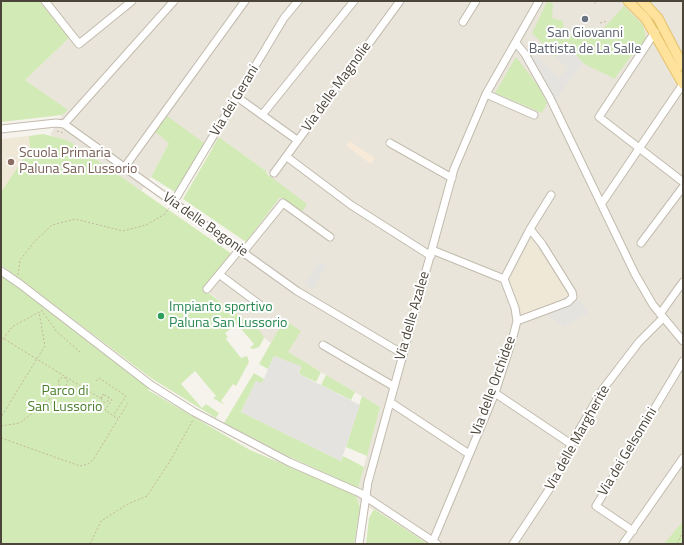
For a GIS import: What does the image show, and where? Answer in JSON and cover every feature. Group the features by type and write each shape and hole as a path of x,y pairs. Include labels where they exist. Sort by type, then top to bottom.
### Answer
{"main road":[{"path":"628,1 646,19 655,32 683,84"},
{"path":"642,1 658,18 683,66"}],"street":[{"path":"45,1 79,44 132,1"},
{"path":"1,129 56,123 64,124 174,1"},
{"path":"124,168 244,1"},
{"name":"Via dei Gerani","path":"173,203 284,18 298,1"},
{"path":"262,115 354,1"},
{"name":"Via delle Magnolie","path":"274,173 400,1"},
{"path":"463,22 476,1"},
{"name":"Via delle Azalee","path":"359,544 365,497 393,386 452,178 486,94 539,1"},
{"path":"655,32 599,117 683,182"},
{"path":"516,43 525,54 550,98 635,274 661,316 683,341"},
{"path":"602,203 683,84"},
{"path":"486,94 534,115"},
{"path":"237,97 297,140"},
{"name":"Via delle Begonie","path":"64,124 173,203 242,250 297,291 403,354"},
{"path":"390,143 452,178"},
{"path":"287,157 351,205 431,253 504,279 530,229 551,195"},
{"path":"641,242 683,186"},
{"path":"207,289 283,204 330,237"},
{"path":"516,320 568,302 572,297 572,292 542,244 530,229"},
{"path":"1,272 16,281 151,384 196,412 289,462 365,497 435,542"},
{"path":"220,275 259,304"},
{"name":"Via delle Orchidee","path":"435,542 469,454 495,393 513,337 516,320 515,308 504,279"},
{"name":"Via delle Margherite","path":"513,544 556,479 571,444 604,389 639,342 661,316 683,282"},
{"path":"323,345 393,386"},
{"name":"Via dei Gelsomini","path":"633,531 596,506 683,361"},
{"path":"495,393 571,444"},
{"path":"390,402 469,454"},
{"path":"624,544 683,458"}],"path":[{"path":"594,4 597,1"},
{"path":"600,23 607,21"},
{"path":"16,281 19,272 20,260 35,241 52,225 75,219 123,231 146,225 165,214 173,203"},
{"path":"41,310 57,332 80,352"},
{"path":"1,342 12,327 39,312 45,346 38,360 1,417"},
{"path":"1,337 100,398 103,394 108,397 112,400 104,410 118,419"},
{"path":"64,387 60,384 59,380 63,378 68,381 72,380"},
{"path":"96,381 99,378 126,396 113,416"},
{"path":"1,426 11,426 20,422 67,385 68,381"},
{"path":"106,396 102,397 102,402 107,402 108,397"},
{"path":"1,438 80,466 88,464 93,460 128,403"},
{"path":"90,544 101,521 128,504 148,496 170,461 196,412"},
{"path":"677,544 683,531"}],"shaded area":[{"path":"39,1 683,1 683,544 428,544 379,512 359,503 356,495 380,407 287,352 285,320 271,343 263,337 260,331 203,288 219,272 232,254 246,242 280,197 301,213 266,171 219,137 213,147 204,143 169,143 151,177 141,191 74,144 50,135 62,115 67,110 25,80 69,38"},
{"path":"567,46 583,62 555,101 532,58 535,55 559,78 568,68 556,57"},
{"name":"Scuola Primaria Paluna San Lussorio","path":"29,136 30,149 1,193 1,139"},
{"path":"349,141 375,158 371,164 346,146"},
{"path":"531,238 569,295 523,316 510,280"},
{"path":"319,261 326,265 313,289 305,284"},
{"path":"579,300 588,313 564,327 548,315"},
{"path":"274,356 301,366 299,374 360,405 341,461 241,412 256,381 262,383"}],"green space":[{"path":"1,1 39,1 69,38 25,80 68,110 62,115 1,122"},
{"path":"547,2 553,3 552,18 563,21 564,30 571,35 584,38 591,33 600,32 624,6 643,25 646,38 635,56 632,55 614,79 583,63 567,46 556,57 532,33"},
{"path":"516,57 539,87 547,103 542,113 495,93"},
{"path":"167,116 204,143 181,186 175,192 151,177 169,143 155,132"},
{"path":"43,134 63,139 74,144 232,254 219,272 203,289 260,331 264,338 259,347 253,349 250,348 254,344 237,324 225,333 228,337 226,339 241,358 247,356 249,362 236,386 233,384 221,401 225,405 213,398 216,396 195,371 181,384 202,408 206,404 219,413 216,418 151,378 1,265 1,192 30,149 29,136"},
{"path":"219,137 266,171 267,174 307,204 301,213 280,197 246,242 183,199"},
{"name":"Parco di San Lussorio","path":"1,275 29,290 151,384 148,390 250,450 356,495 360,507 354,544 1,544"},
{"path":"284,320 301,331 288,352 321,372 316,382 299,374 301,367 274,356 268,369 259,364"},
{"path":"254,373 264,379 262,384 256,381 241,412 341,461 343,456 364,467 358,488 283,454 224,423"},
{"path":"326,375 355,392 351,400 321,385"},
{"path":"362,396 380,407 367,456 346,447"},
{"path":"374,509 428,544 366,544 369,518"},
{"path":"683,521 683,544 664,544"}],"place":[{"name":"San Giovanni Battista de La Salle","path":"585,19"},
{"name":"Scuola Primaria Paluna San Lussorio","path":"11,162"},
{"name":"Impianto sportivo Paluna San Lussorio","path":"161,316"}]}
